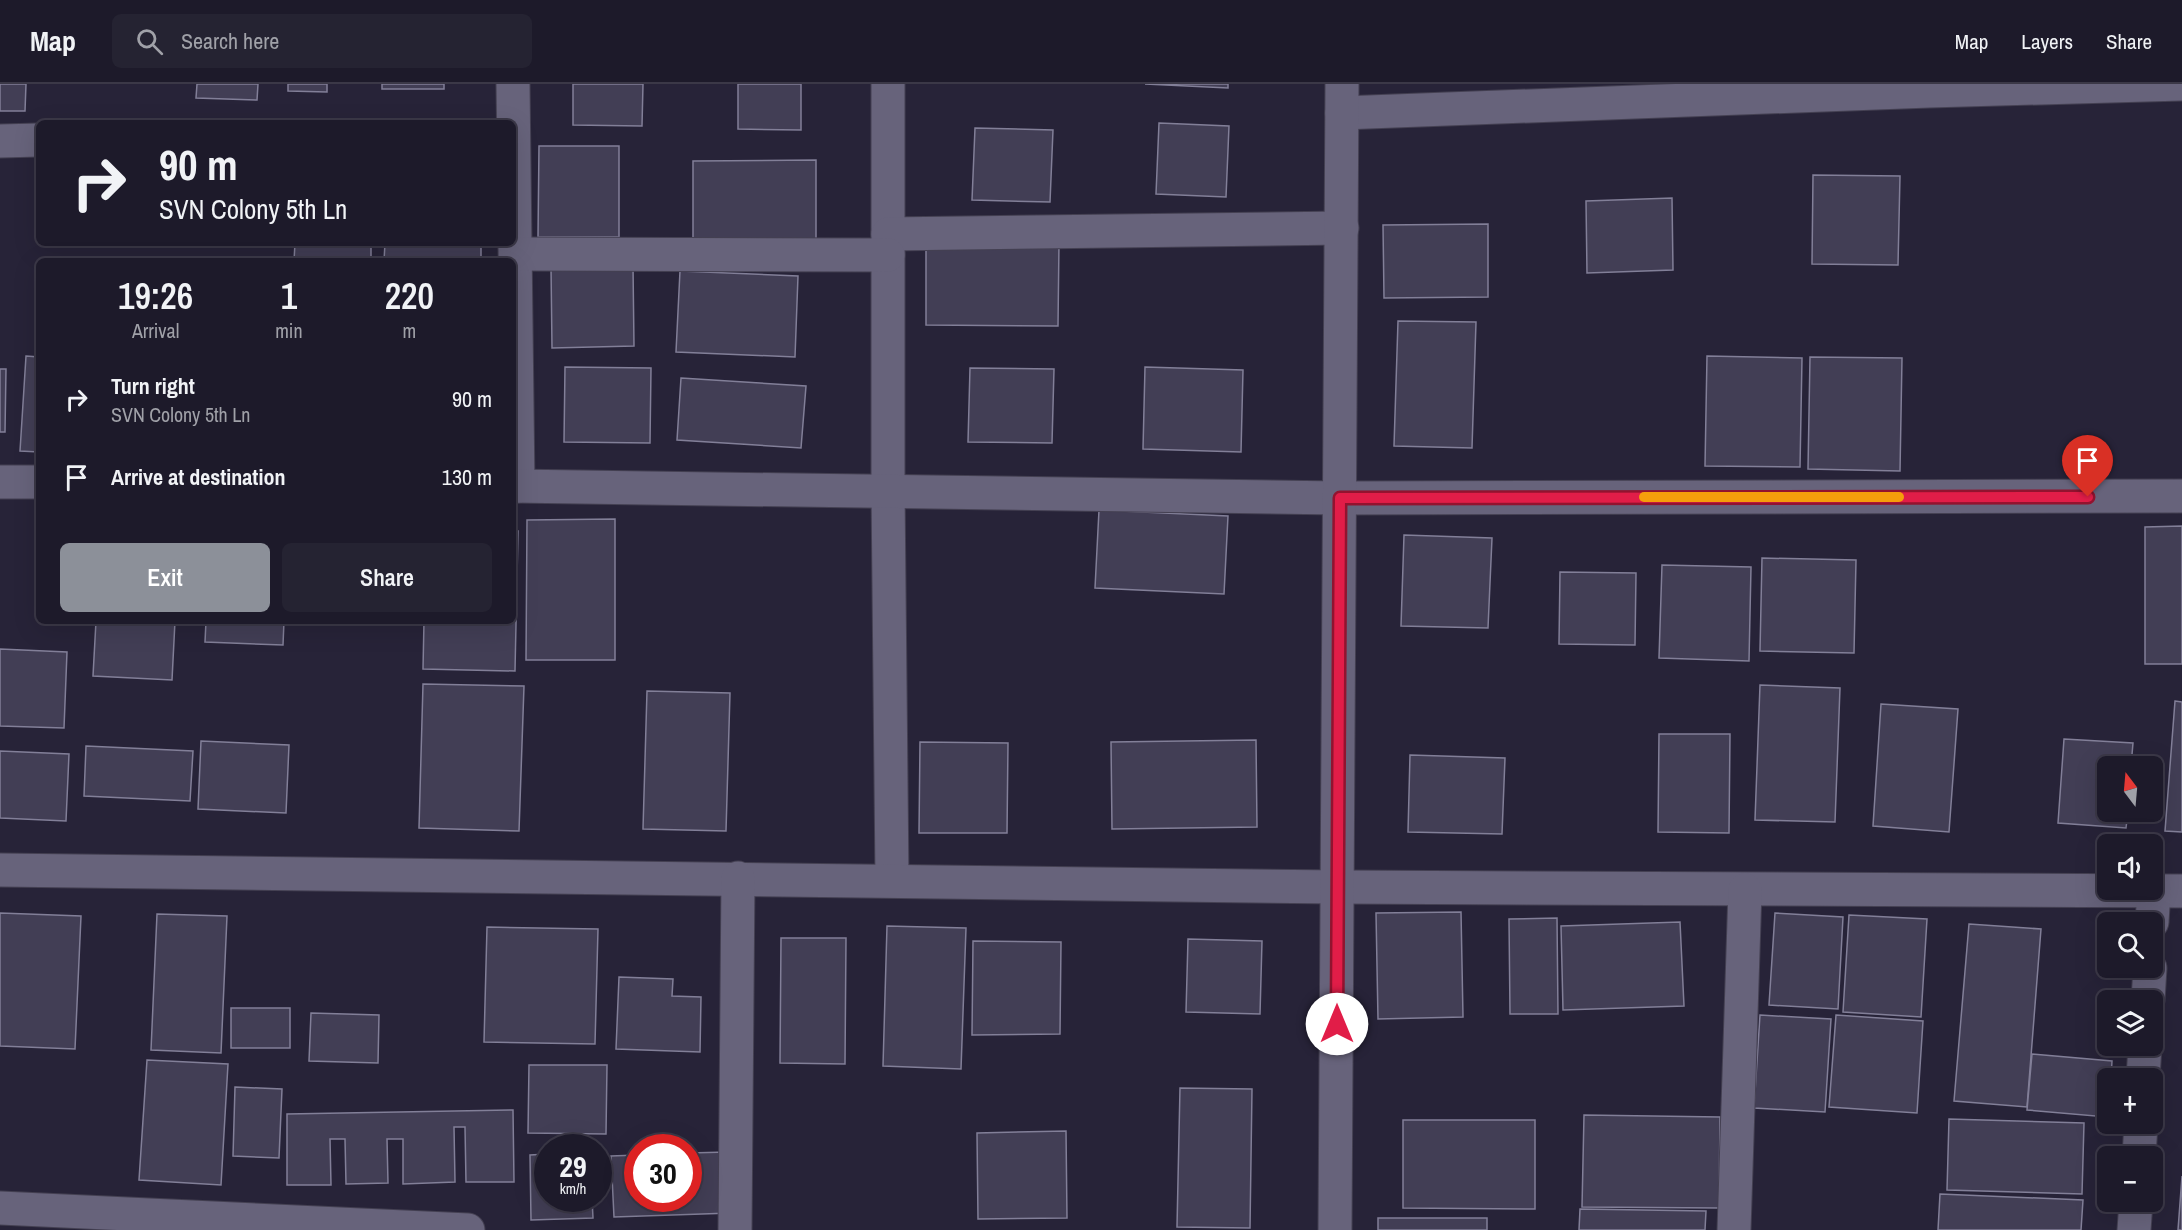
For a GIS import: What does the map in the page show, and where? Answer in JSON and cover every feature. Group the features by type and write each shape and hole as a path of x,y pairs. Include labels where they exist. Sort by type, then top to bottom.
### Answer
{"street":[{"path":"513,84 514,120"},
{"path":"888,84 891,879"},
{"path":"1335,1230 1342,99 2182,84"},
{"path":"0,141 36,140"},
{"path":"516,254 1342,228"},
{"path":"516,246 516,486 1340,498 2182,496"},
{"path":"0,482 36,482"},
{"path":"0,870 1745,890 2168,890 2157,912"},
{"path":"735,1230 738,878"},
{"path":"1734,1230 1745,890"},
{"path":"0,1208 468,1230"},
{"path":"2134,1230 2135,1212"}],"building":[{"path":"0,84 26,84 25,111 0,111"},
{"path":"197,84 258,84 257,100 196,98"},
{"path":"288,84 327,84 327,92 288,91"},
{"path":"382,84 444,84 444,89 382,89"},
{"path":"573,84 643,84 642,126 573,125"},
{"path":"738,84 801,84 801,130 738,129"},
{"path":"1145,84 1228,84 1228,88"},
{"path":"1159,123 1229,126 1226,197 1156,194"},
{"path":"975,128 1053,130 1050,202 972,200"},
{"path":"539,146 619,146 619,237 538,237"},
{"path":"816,160 816,245 693,245 693,161"},
{"path":"1813,175 1900,176 1898,265 1812,264"},
{"path":"1672,198 1673,270 1587,273 1586,201"},
{"path":"1488,224 1488,297 1384,298 1383,225"},
{"path":"926,242 1059,243 1058,326 926,325"},
{"path":"295,246 371,246 371,258 294,258"},
{"path":"385,246 481,246 481,258 384,258"},
{"path":"633,266 634,346 552,348 551,267"},
{"path":"680,271 798,276 795,357 676,352"},
{"path":"1398,321 1476,322 1472,448 1394,446"},
{"path":"26,356 36,357 36,452 20,451"},
{"path":"1707,356 1802,358 1800,467 1705,466"},
{"path":"1810,357 1902,358 1900,471 1808,469"},
{"path":"565,367 651,368 650,443 564,442"},
{"path":"1145,367 1243,370 1241,452 1143,449"},
{"path":"970,368 1054,369 1052,443 968,442"},
{"path":"0,369 6,369 5,432 0,432"},
{"path":"681,378 806,386 801,448 677,440"},
{"path":"1099,510 1228,516 1224,594 1095,588"},
{"path":"615,519 615,660 526,660 527,520"},
{"path":"2182,526 2182,664 2145,664 2145,527"},
{"path":"516,531 518,531 515,671 423,669 424,624 516,624"},
{"path":"1404,535 1492,538 1488,628 1401,626"},
{"path":"1762,558 1856,560 1854,653 1760,651"},
{"path":"1662,565 1751,567 1749,661 1659,658"},
{"path":"1560,572 1636,573 1635,645 1559,644"},
{"path":"96,624 175,624 172,680 93,676"},
{"path":"206,624 284,624 283,645 205,642"},
{"path":"0,649 67,652 64,728 0,726"},
{"path":"423,684 524,686 519,831 419,828"},
{"path":"1760,685 1840,688 1835,822 1755,820"},
{"path":"647,691 730,693 726,831 643,829"},
{"path":"2175,701 2182,702 2182,832 2165,831"},
{"path":"1881,704 1958,709 1949,832 1873,826"},
{"path":"1659,734 1730,734 1729,833 1658,832"},
{"path":"2064,739 2133,743 2132,756 2097,756 2097,822 2127,822 2126,828 2058,823"},
{"path":"1256,740 1257,827 1112,829 1111,742"},
{"path":"201,741 289,745 286,813 198,809"},
{"path":"920,742 1008,743 1007,833 919,833"},
{"path":"86,746 193,751 190,801 84,796"},
{"path":"0,751 69,754 66,821 0,818"},
{"path":"1410,755 1505,758 1502,834 1408,832"},
{"path":"1461,912 1463,1017 1378,1019 1376,913"},
{"path":"0,913 81,916 75,1049 0,1046"},
{"path":"1775,913 1843,917 1838,1009 1769,1005"},
{"path":"157,914 227,916 221,1053 151,1050"},
{"path":"1849,915 1927,919 1921,1017 1843,1012"},
{"path":"1557,918 1558,1014 1510,1014 1509,919"},
{"path":"1680,922 1684,1006 1563,1010 1561,926"},
{"path":"1969,924 2041,929 2027,1107 1954,1101"},
{"path":"887,926 966,928 961,1069 883,1066"},
{"path":"487,927 598,929 595,1044 484,1042"},
{"path":"781,938 846,938 845,1064 780,1063"},
{"path":"1188,939 1262,941 1260,1014 1186,1012"},
{"path":"973,941 1061,942 1060,1034 972,1035"},
{"path":"619,977 673,979 672,996 701,997 700,1052 616,1049"},
{"path":"231,1008 290,1008 290,1048 231,1048"},
{"path":"311,1013 379,1015 378,1063 309,1061"},
{"path":"1760,1015 1831,1019 1825,1112 1754,1108"},
{"path":"1836,1015 1923,1021 1917,1113 1829,1107"},
{"path":"2032,1054 2112,1061 2112,1068 2097,1068 2097,1116 2027,1110"},
{"path":"147,1060 228,1064 221,1185 139,1180"},
{"path":"529,1065 607,1065 606,1134 528,1133"},
{"path":"235,1087 282,1089 279,1158 233,1156"},
{"path":"1180,1088 1252,1089 1250,1228 1177,1227"},
{"path":"513,1110 514,1182 466,1182 465,1127 454,1127 455,1182 403,1184 403,1139 387,1139 388,1183 346,1184 345,1139 330,1139 331,1185 287,1185 287,1114"},
{"path":"1584,1115 1720,1117 1719,1208 1582,1207"},
{"path":"1949,1119 2084,1123 2082,1194 1947,1190"},
{"path":"1403,1120 1535,1120 1535,1209 1403,1208"},
{"path":"1066,1131 1067,1218 978,1219 977,1133"},
{"path":"728,1152 731,1213 614,1217 612,1156 624,1156 624,1212 702,1212 702,1153"},
{"path":"530,1155 534,1155 534,1212 593,1212 593,1218 531,1220"},
{"path":"2182,1176 2182,1230 2178,1230"},
{"path":"1940,1194 2083,1200 2081,1230 1938,1230"},
{"path":"1580,1209 1706,1211 1705,1230 1579,1230"},
{"path":"1378,1218 1487,1218 1487,1230 1378,1230"}],"slow traffic":[{"path":"1644,497 1899,497"}],"route":[{"path":"1337,1024 1340,498 2088,497"}]}
